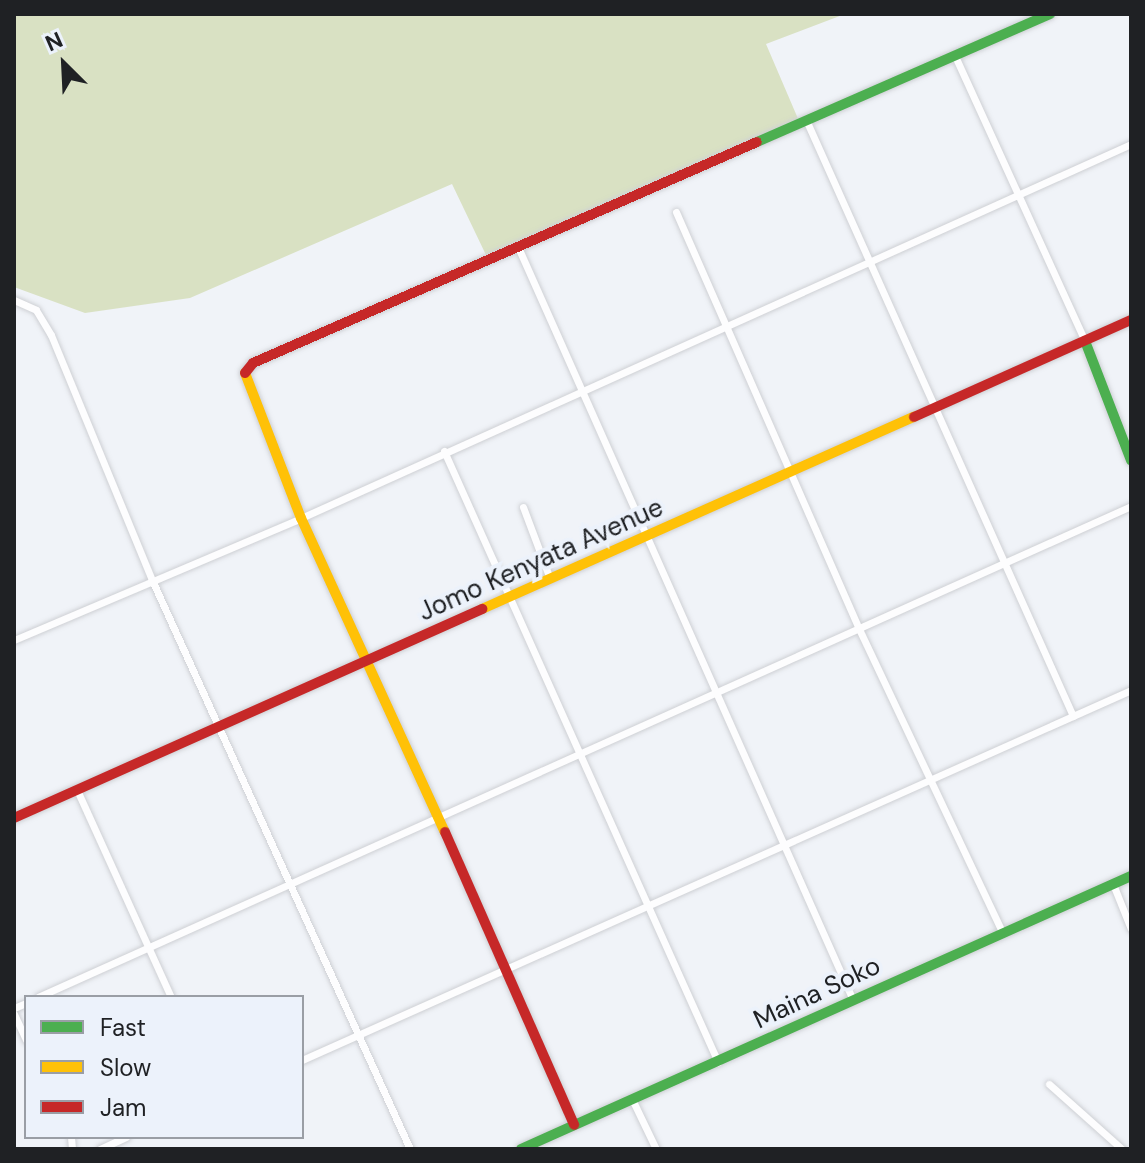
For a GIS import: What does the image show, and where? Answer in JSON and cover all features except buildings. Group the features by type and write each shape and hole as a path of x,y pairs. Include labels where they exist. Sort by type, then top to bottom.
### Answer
{"street":[{"path":"574,1125 301,518 243,375 253,363 1050,14"},
{"path":"955,56 1085,341 1131,460"},
{"path":"807,122 932,410 1073,716"},
{"path":"14,640 301,518 1131,144"},
{"path":"676,212 859,629 1003,933"},
{"path":"518,247 719,690 853,1000"},
{"path":"14,300 36,310 51,335 152,580 410,1149"},
{"name":"Jomo Kenyata Avenue","path":"14,818 1131,320"},
{"path":"444,451 718,1062"},
{"path":"42,995 1131,506"},
{"path":"523,507 550,579"},
{"path":"304,1059 504,973 1131,690"},
{"path":"77,790 170,995"},
{"name":"Maina Soko","path":"521,1149 1131,876"},
{"path":"1113,884 1131,929"},
{"path":"14,1011 24,1035"},
{"path":"1049,1084 1122,1149"},
{"path":"632,1099 656,1149"},
{"path":"100,1149 122,1139"}],"green space":[{"path":"14,14 845,14 766,44 799,121 486,255 452,184 190,298 85,313 14,287"}],"traffic: fast":[{"path":"757,142 1050,14"},
{"path":"1085,341 1131,460"},
{"path":"521,1149 1131,876"}],"traffic: slow":[{"path":"245,373 301,518 445,832"},
{"path":"482,609 914,417"}],"traffic: jam":[{"path":"245,373 253,363 757,142"},
{"path":"914,417 1131,320"},
{"path":"14,818 482,609"},
{"path":"445,832 574,1125"}]}
